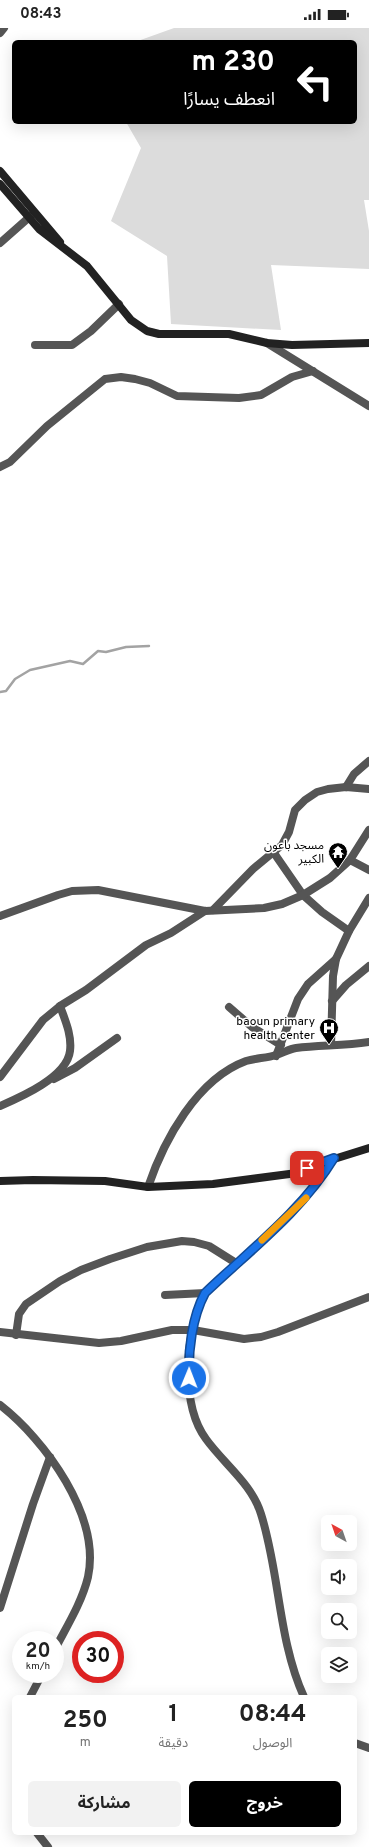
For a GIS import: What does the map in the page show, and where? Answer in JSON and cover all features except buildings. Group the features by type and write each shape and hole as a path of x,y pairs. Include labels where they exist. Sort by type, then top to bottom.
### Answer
{"street":[{"path":"0,33 4,28"},
{"path":"0,171 32,215"},
{"path":"0,184 65,249 87,266 132,320 147,331 159,334 229,334 267,343 292,345 369,343"},
{"path":"0,243 32,215"},
{"path":"35,345 72,345 91,331 119,304"},
{"path":"267,343 369,406"},
{"path":"0,467 10,462 47,426 105,378 120,377 135,379 150,383 177,396 239,398 261,395 292,377 313,371"},
{"path":"346,787 354,774 369,761"},
{"path":"213,910 253,869 274,853 287,837 297,806 317,792 328,789 346,787 369,789"},
{"path":"0,916 58,894 72,891 92,890 204,910 264,908 282,904 303,895 330,878 350,860 369,830"},
{"path":"274,853 303,895 322,912 349,931"},
{"path":"350,860 369,870"},
{"path":"332,1046 332,1001 336,959 349,931 369,898"},
{"path":"0,1077 43,1020 60,1006 86,990 146,945 171,933 204,910"},
{"path":"276,1056 298,999 308,984 336,959"},
{"path":"332,1001 346,985 369,966"},
{"path":"46,1083 64,1064 70,1051 70,1039 60,1006"},
{"path":"229,1007 252,1027 281,1046"},
{"path":"0,1106 75,1068 117,1038"},
{"path":"148,1187 156,1162 199,1095 225,1073 247,1061 276,1056 294,1048 346,1046 369,1042"},
{"path":"0,1181 105,1181 148,1187 214,1184 297,1172 334,1158 369,1148"},
{"path":"303,1695 286,1638 276,1578 261,1512 247,1487 202,1434 195,1417 190,1389 189,1367 193,1330 205,1293 303,1201 324,1175 334,1158"},
{"path":"0,1185 10,1180"},
{"path":"16,1335 19,1314 26,1304 60,1281 81,1270 110,1259 147,1247 182,1241 194,1242 209,1246 236,1263"},
{"path":"165,1295 205,1293"},
{"path":"0,1332 16,1335 99,1343 121,1342 168,1331 193,1330 244,1339 261,1337 369,1297"},
{"path":"0,1405 19,1420 50,1457 74,1499 84,1524 89,1542 90,1557 88,1575 84,1590 64,1631"},
{"path":"0,1608 31,1510 50,1457"},
{"path":"31,1695 37,1683"},
{"path":"357,1743 369,1748"},
{"path":"39,1835 48,1847"}],"shaded area":[{"path":"174,28 369,28 369,200 364,200 369,231 369,269 271,265 281,330 171,324 167,256 111,221 141,148 127,124 357,124 357,40 141,40"}],"waterway":[{"path":"0,692 6,691 15,679 30,670 70,661 83,664 98,651 106,652 126,647 149,646"}],"slow traffic":[{"path":"262,1240 306,1198"}],"place":[{"name":"مسجد باعون الكبير","path":"338,869"},
{"name":"baoun primary health center","path":"329,1045"}],"route":[{"path":"189,1378 190,1345 193,1330 205,1293 303,1201 324,1175 334,1158 307,1168"}]}
